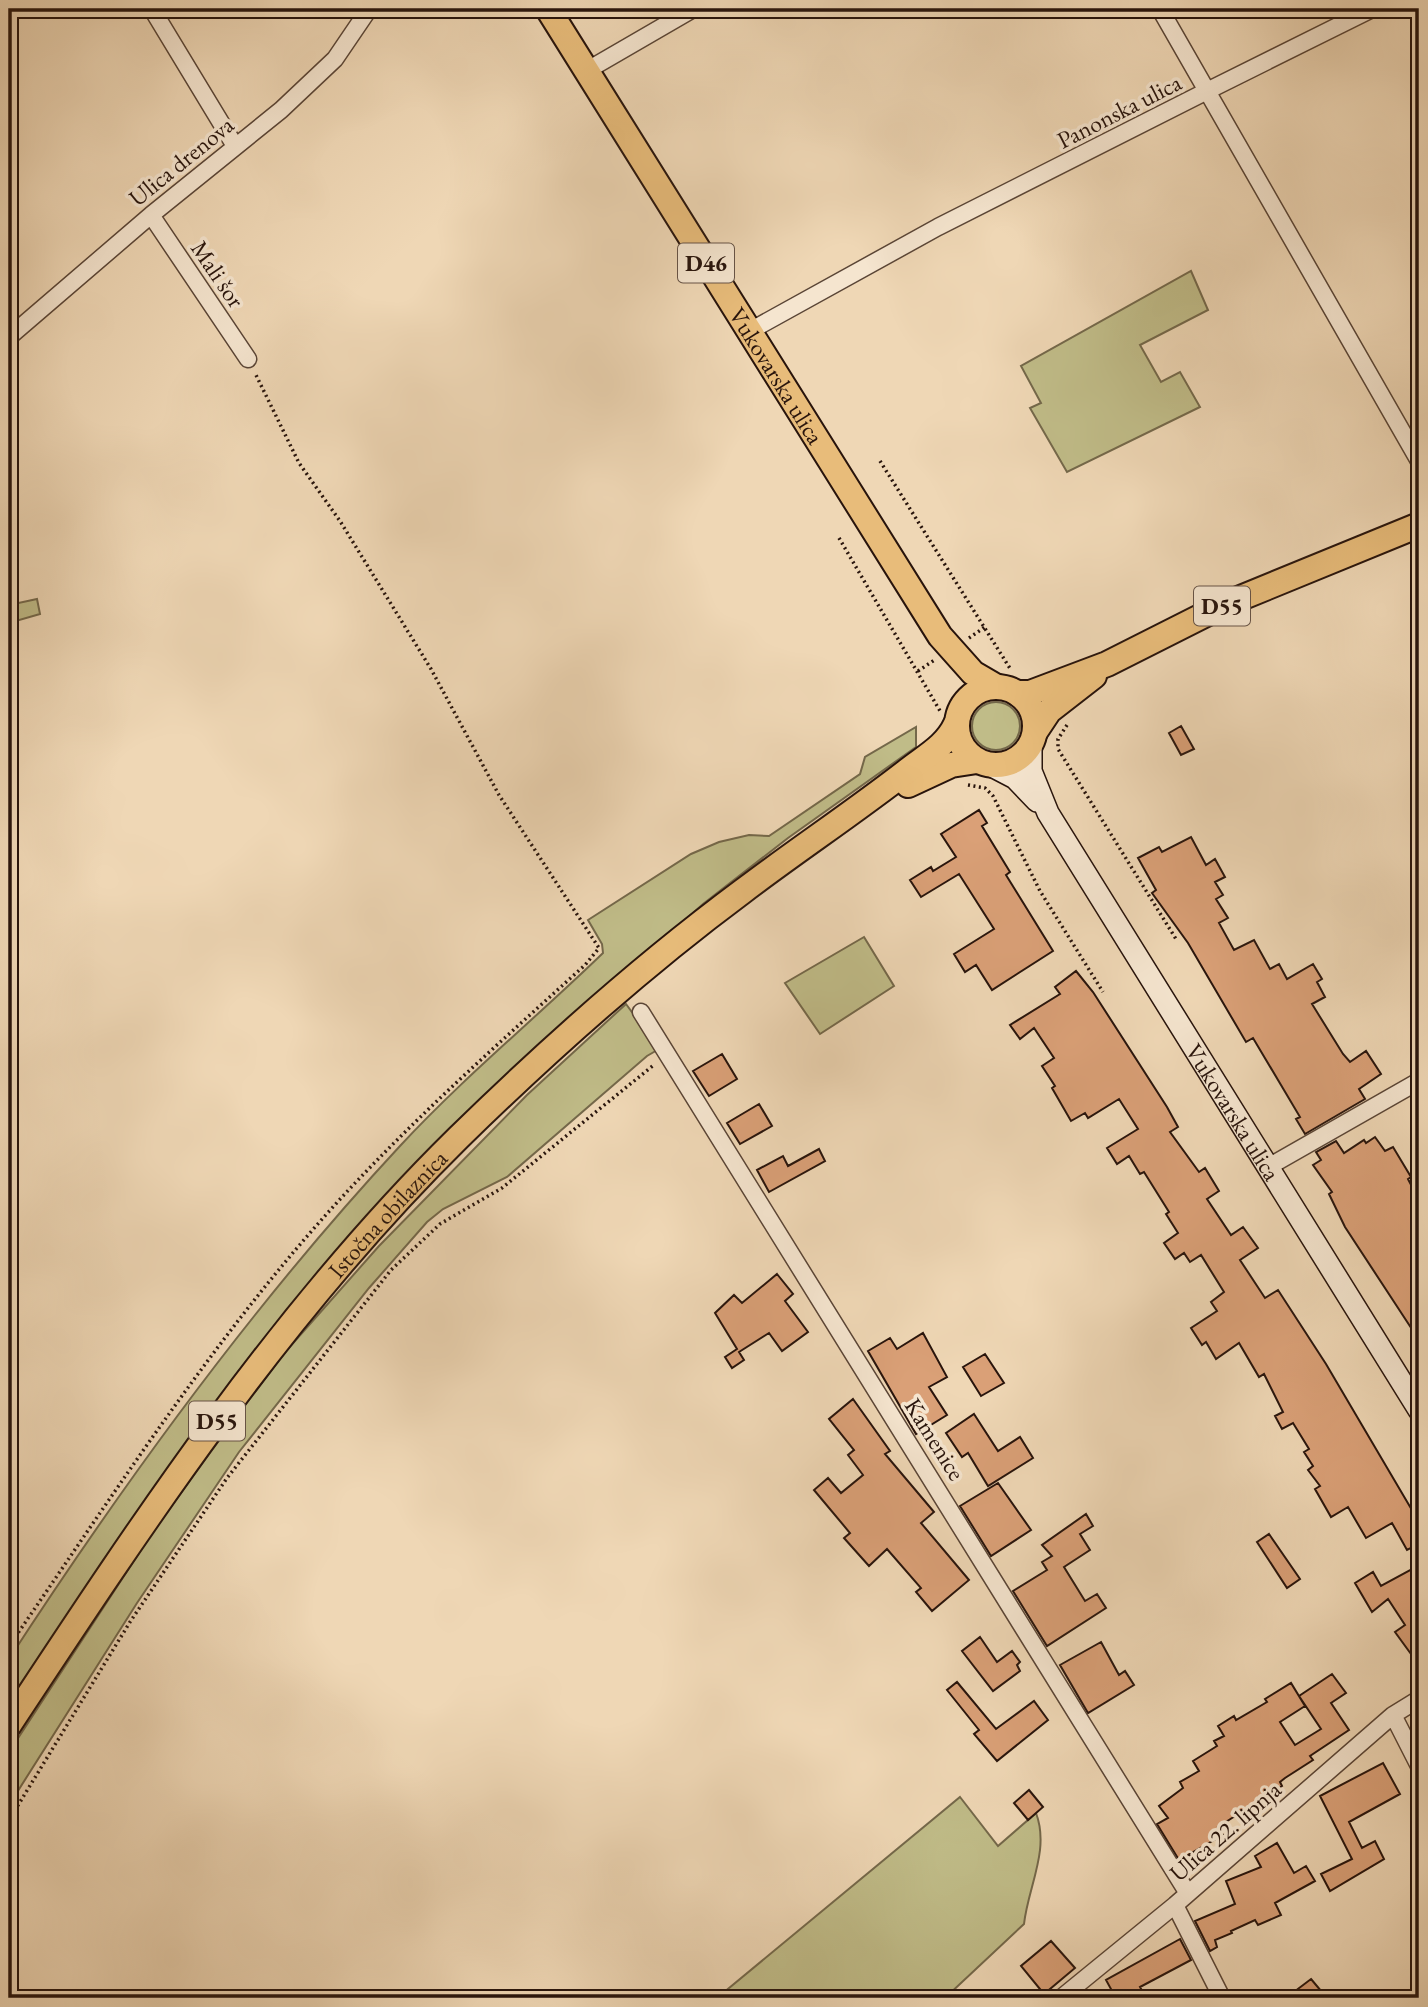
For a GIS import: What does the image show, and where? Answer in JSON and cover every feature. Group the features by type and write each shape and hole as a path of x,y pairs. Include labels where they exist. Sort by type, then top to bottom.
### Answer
{"main road":[{"name":"Vukovarska ulica","path":"548,9 940,636 973,673 1007,690"},
{"name":"D55","path":"959,715 976,692 1007,690 1030,693 1081,671 1107,664 1226,604 1419,525"},
{"name":"Vukovarska ulica","path":"940,636 958,683 959,715"},
{"name":"D55","path":"985,763 1015,761 1049,711 1107,664"},
{"path":"1007,690 1032,710 1033,738"},
{"path":"959,715 961,745 985,763"},
{"name":"Istočna obilaznica","path":"9,1725 105,1579 258,1366 320,1290 456,1140 621,988 743,891 872,800 939,748 959,715"},
{"name":"Vukovarska ulica","path":"1033,738 1031,771 1048,813 1419,1410"},
{"name":"Vukovarska ulica","path":"985,763 1015,778 1048,813"},
{"name":"Istočna obilaznica","path":"872,800 951,765 985,763"}],"street":[{"path":"152,9 235,146"},
{"name":"Ulica drenova","path":"9,337 151,215 281,110 335,59 369,9"},
{"path":"586,71 693,9"},
{"path":"1160,9 1207,91 1372,9"},
{"name":"Panonska ulica","path":"748,332 938,227 1207,91 1419,461"},
{"name":"Mali šor","path":"151,215 248,359"},
{"name":"Kamenice","path":"641,1012 1188,1892"},
{"path":"1268,1167 1419,1081"},
{"name":"Ulica 22. lipnja","path":"1061,1998 1175,1905 1393,1715 1419,1699"},
{"path":"1393,1715 1419,1766"},
{"path":"1175,1905 1222,1998"}],"path":[{"path":"9,1646 184,1391 277,1274 367,1171 486,1052 585,965 599,948 499,795 431,669 340,521 299,463 248,359"},
{"path":"9,1820 130,1622 227,1478 391,1270 440,1224 502,1188 667,1054"}],"shaded area":[{"path":"1191,271 1208,310 1140,345 1161,382 1180,372 1200,407 1067,472 1030,408 1041,403 1021,366"},
{"path":"37,599 40,614 9,623 9,605"},
{"path":"996,702 1013,709 1020,726 1013,743 996,750 979,743 972,726 979,709"},
{"path":"916,727 916,747 788,838 703,904 459,1121 9,1708 9,1659 146,1459 294,1267 400,1146 449,1096 603,953 602,944 588,920 691,854 719,842 749,835 769,836 860,774 865,757"},
{"path":"864,937 894,986 820,1034 785,983"},
{"path":"626,1004 659,1049 647,1056 507,1177 443,1209 427,1222 369,1288 239,1452 137,1603 9,1805 9,1752 154,1530 287,1350 379,1246 527,1095"},
{"path":"960,1797 998,1846 1036,1813 1041,1841 1024,1924 945,1998 717,1998"}],"building":[{"path":"1181,726 1194,749 1181,755 1169,733"},
{"path":"979,810 987,823 982,826 1010,872 1006,875 1053,951 992,990 976,965 965,972 954,954 994,929 959,874 921,897 910,880 931,867 933,871 956,857 941,834"},
{"path":"1191,837 1206,865 1215,859 1225,877 1215,882 1223,895 1216,899 1228,918 1219,923 1234,950 1254,940 1270,969 1279,964 1287,979 1313,964 1322,979 1317,982 1325,997 1312,1004 1350,1062 1366,1051 1381,1074 1359,1089 1365,1099 1305,1134 1296,1119 1300,1117 1253,1038 1246,1042 1188,943 1152,893 1156,890 1138,858 1159,847 1162,852"},
{"path":"1076,971 1093,992 1167,1107 1178,1127 1170,1132 1199,1172 1205,1168 1219,1191 1207,1199 1231,1235 1243,1227 1258,1248 1240,1260 1265,1298 1278,1290 1326,1364 1419,1522 1419,1544 1407,1550 1392,1523 1366,1538 1348,1507 1331,1517 1315,1489 1320,1486 1308,1470 1313,1466 1304,1452 1309,1449 1293,1423 1282,1429 1275,1416 1283,1412 1264,1374 1259,1377 1239,1343 1216,1359 1206,1342 1202,1345 1191,1328 1217,1311 1211,1302 1224,1292 1201,1255 1190,1262 1184,1253 1175,1259 1164,1243 1178,1233 1166,1214 1169,1212 1144,1172 1140,1174 1129,1156 1117,1164 1107,1148 1138,1129 1119,1099 1088,1118 1085,1113 1071,1121 1052,1088 1055,1086 1042,1066 1054,1058 1034,1028 1020,1039 1010,1025 1060,994 1055,987"},
{"path":"722,1054 737,1079 709,1096 693,1071"},
{"path":"759,1104 772,1126 740,1144 727,1123"},
{"path":"1375,1137 1385,1151 1393,1147 1411,1177 1408,1179 1419,1200 1419,1340 1345,1227 1329,1194 1332,1192 1313,1165 1321,1160 1316,1152 1336,1141 1344,1153 1364,1140 1366,1143"},
{"path":"819,1149 825,1161 769,1192 757,1170 783,1156 788,1166"},
{"path":"777,1274 793,1294 785,1301 808,1332 782,1351 769,1333 739,1352 744,1360 732,1368 725,1357 737,1349 715,1313 734,1295 742,1303"},
{"path":"923,1333 947,1377 929,1387 947,1415 916,1434 868,1351 890,1338 897,1349"},
{"path":"985,1354 1004,1383 981,1396 963,1367"},
{"path":"853,1399 890,1451 885,1454 934,1512 921,1523 969,1580 932,1611 916,1592 921,1588 887,1549 869,1566 844,1538 850,1533 814,1490 828,1478 841,1493 863,1475 848,1455 854,1450 829,1419"},
{"path":"974,1414 998,1451 1020,1437 1033,1458 988,1486 968,1453 962,1457 946,1433"},
{"path":"998,1483 1031,1530 991,1556 960,1506"},
{"path":"1086,1514 1093,1526 1080,1534 1090,1550 1064,1567 1085,1601 1097,1594 1106,1608 1047,1646 1013,1591 1047,1570 1042,1562 1052,1556 1042,1545"},
{"path":"1269,1534 1300,1579 1287,1588 1257,1542"},
{"path":"1412,1569 1419,1581 1419,1665 1395,1632 1405,1625 1388,1599 1372,1612 1355,1583 1373,1572 1381,1586"},
{"path":"980,1637 997,1662 1012,1651 1020,1662 1017,1665 1020,1671 993,1691 962,1651"},
{"path":"1101,1642 1119,1675 1125,1671 1134,1685 1088,1713 1060,1665"},
{"path":"1332,1674 1346,1693 1331,1703 1349,1730 1310,1756 1313,1760 1280,1782 1282,1786 1218,1827 1223,1835 1179,1860 1157,1824 1168,1818 1159,1806 1183,1788 1180,1782 1199,1771 1193,1761 1217,1746 1214,1741 1224,1736 1218,1726 1234,1716 1236,1720 1267,1702 1265,1699 1291,1683 1305,1706 1280,1722 1295,1745 1321,1729 1299,1696"},
{"path":"957,1682 996,1729 1034,1701 1048,1720 997,1761 974,1734 979,1730 947,1690"},
{"path":"1383,1763 1400,1794 1349,1822 1362,1848 1375,1841 1384,1859 1330,1891 1321,1874 1352,1859 1320,1796"},
{"path":"1029,1790 1043,1807 1028,1820 1014,1803"},
{"path":"1277,1843 1294,1873 1306,1866 1315,1881 1275,1903 1281,1915 1258,1925 1255,1920 1231,1931 1232,1933 1215,1940 1217,1947 1210,1951 1195,1921 1235,1904 1226,1881 1261,1867 1255,1856"},
{"path":"1180,1939 1191,1960 1140,1987 1146,1998 1094,1998 1111,1989 1106,1980"},
{"path":"1051,1941 1075,1968 1044,1994 1021,1966"},
{"path":"1311,1979 1327,1998 1286,1998"}]}
